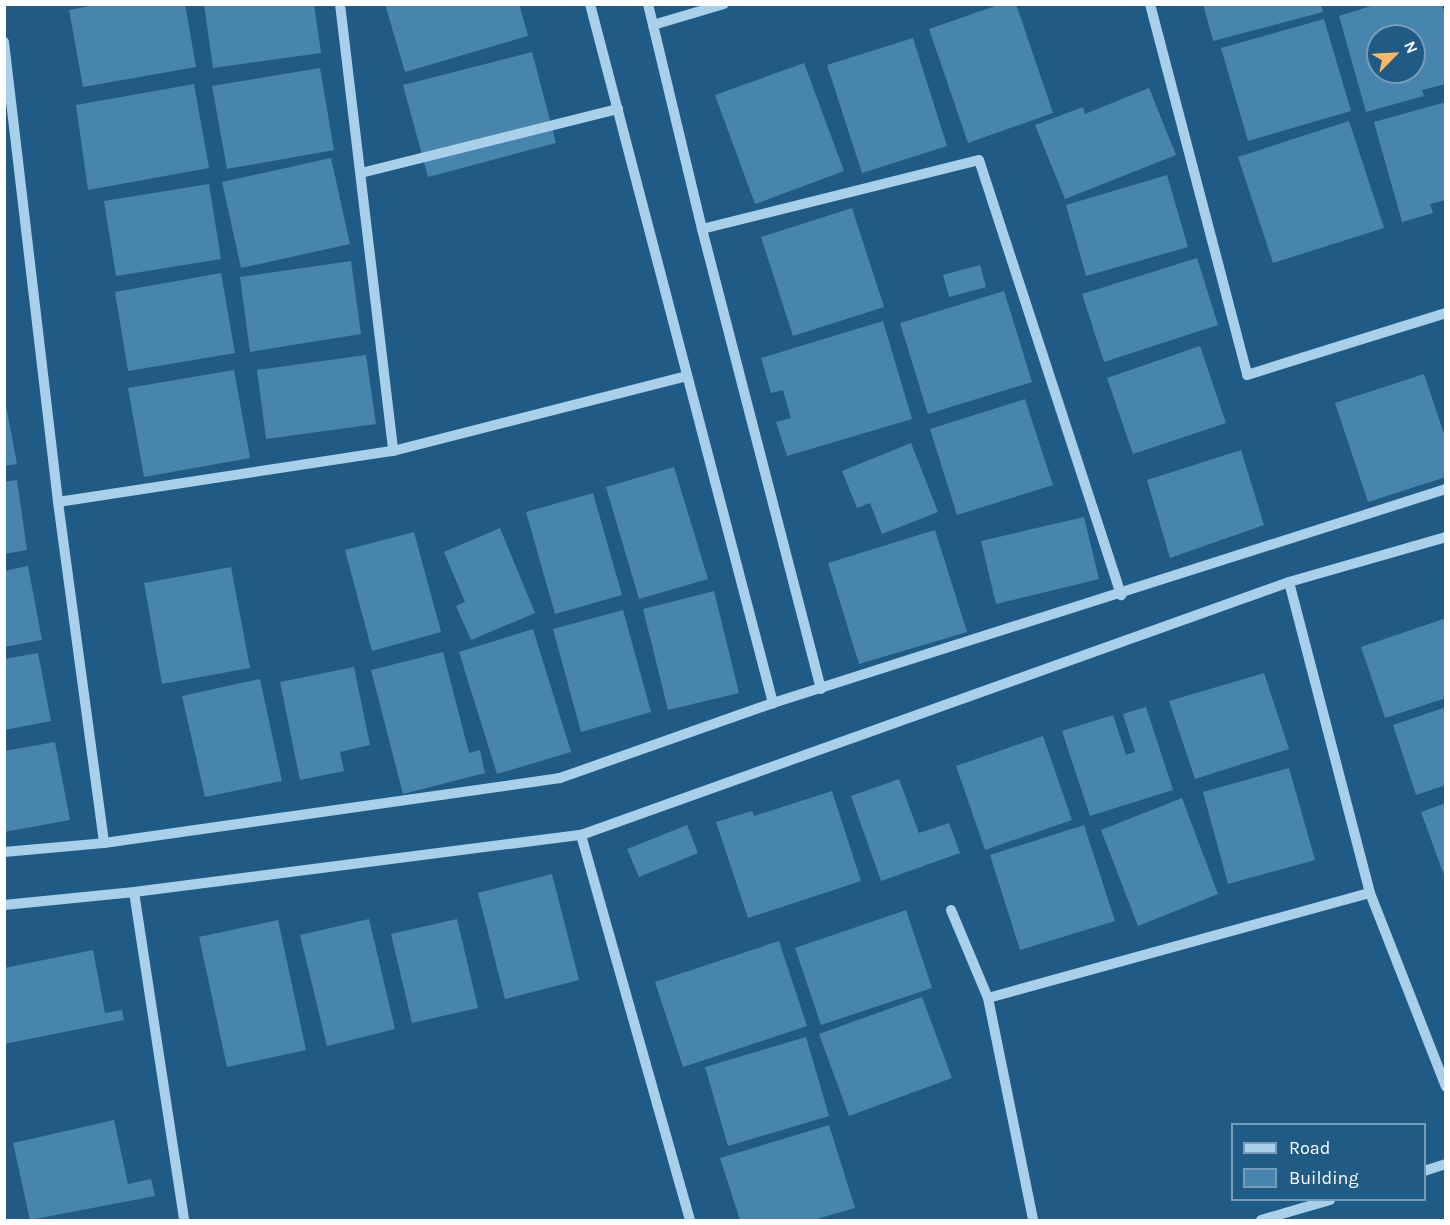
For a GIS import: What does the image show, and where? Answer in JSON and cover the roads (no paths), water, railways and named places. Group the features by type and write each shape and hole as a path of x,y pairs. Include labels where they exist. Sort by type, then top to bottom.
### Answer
{"street":[{"path":"340,4 393,451"},
{"path":"590,4 773,703"},
{"path":"648,4 702,229 821,688"},
{"path":"653,25 724,4"},
{"path":"1150,4 1246,375 1446,313"},
{"path":"4,42 58,502 104,843"},
{"path":"361,173 618,109"},
{"path":"702,229 979,160 1121,595"},
{"path":"58,502 393,451 687,376"},
{"path":"4,852 104,843 560,778 773,703 1121,595 1446,489"},
{"path":"4,905 134,892 582,835 1289,582 1446,537"},
{"path":"1289,582 1370,893 1446,1088"},
{"path":"582,835 690,1221"},
{"path":"134,892 184,1221"},
{"path":"988,998 1370,893"},
{"path":"951,910 988,998 1032,1221"},
{"path":"1426,1171 1446,1164"},
{"path":"1261,1221 1326,1201"}]}
